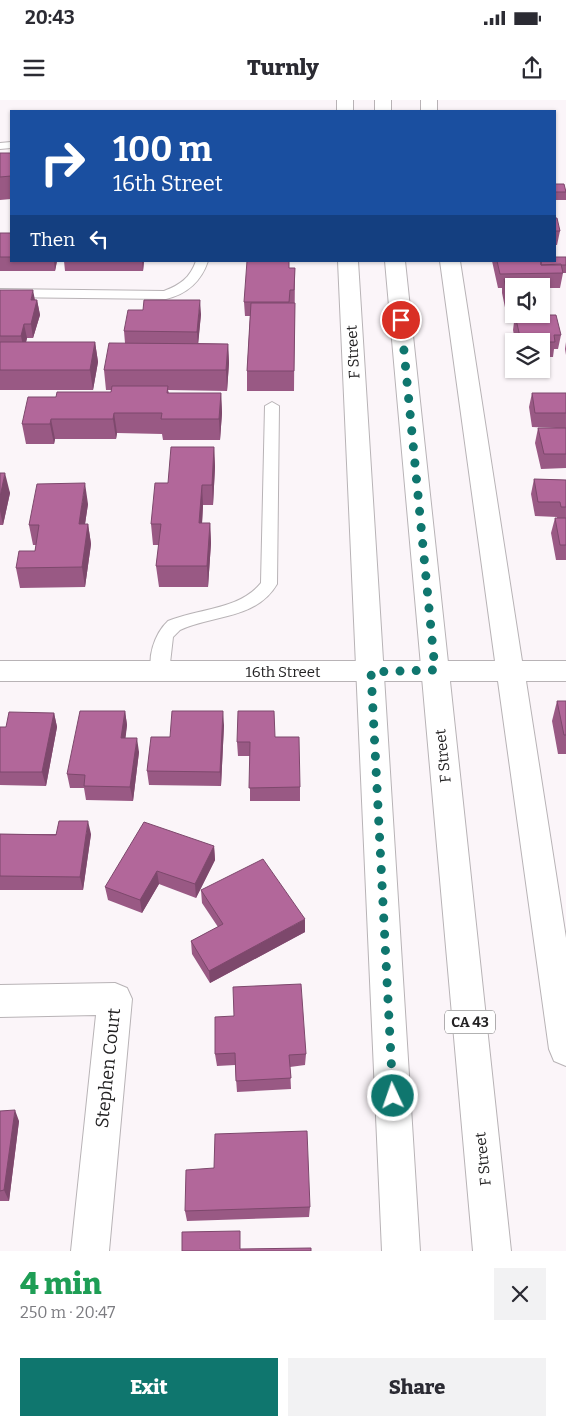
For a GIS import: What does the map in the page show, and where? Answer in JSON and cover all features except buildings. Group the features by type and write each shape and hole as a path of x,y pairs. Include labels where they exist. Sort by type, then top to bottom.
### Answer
{"main road":[{"name":"F Street","path":"348,262 401,1251"},
{"name":"F Street","path":"395,262 492,1251"},
{"path":"450,262 566,1049"},
{"name":"16th Street","path":"0,671 566,671"},
{"name":"Stephen Court","path":"0,1001 115,998 90,1251"}],"lane":[{"path":"0,293 166,295 186,288 200,268 202,262"},
{"path":"160,672 164,640 172,628 182,623 245,604 258,598 269,584 272,406"}],"route":[{"path":"393,1096 371,672 435,670 401,320"}]}
